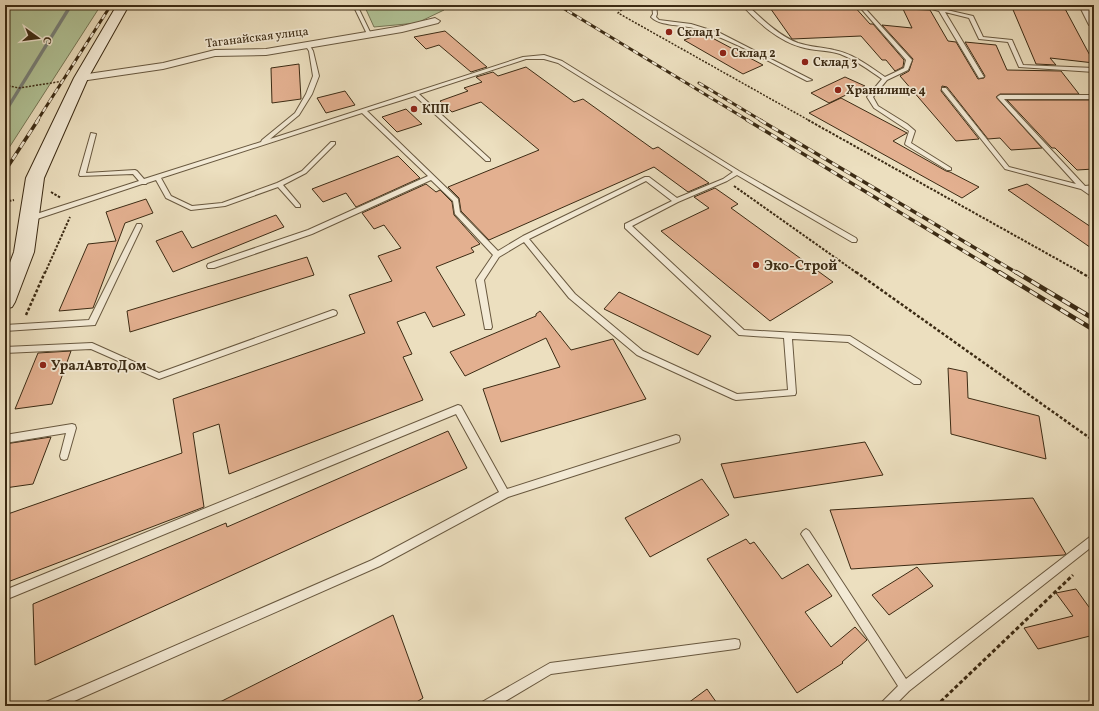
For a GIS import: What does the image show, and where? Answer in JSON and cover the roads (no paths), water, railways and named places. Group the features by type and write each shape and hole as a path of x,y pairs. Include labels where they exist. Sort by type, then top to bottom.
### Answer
{"street":[{"path":"5,302 24,252 35,178 81,78 123,5"},
{"path":"1084,5 1094,25"},
{"name":"Таганайская улица","path":"81,78 163,66 215,53 266,52 435,21"}],"lane":[{"path":"355,5 369,34"},
{"path":"654,5 656,14 653,17 658,21 691,25 718,34 809,80"},
{"path":"744,5 766,25 793,43 808,48 847,54 884,79"},
{"path":"860,5 909,60 906,69 884,79 870,96 876,107 912,131 908,144 949,169"},
{"path":"919,5 971,17 981,38 1010,41 1021,66 1094,70"},
{"path":"941,10 981,77"},
{"path":"260,144 296,114 309,94 316,76 311,51 307,45"},
{"path":"28,219 144,183 525,58 544,58 560,62 737,172 854,240"},
{"path":"944,89 1008,168 1084,188 1094,187"},
{"path":"415,93 488,160"},
{"path":"1094,97 1000,97 1084,188 1094,196"},
{"path":"363,110 456,200 457,213 496,256"},
{"path":"92,134 82,175 135,172 144,183"},
{"path":"158,178 168,197 191,208 223,205 279,184 304,172 333,142"},
{"path":"737,172 725,180 676,201 627,226 742,333 850,339 917,382"},
{"path":"211,266 310,232 432,177"},
{"path":"488,327 480,280 496,256 525,238 647,178 676,201"},
{"path":"279,184 298,206"},
{"path":"5,328 92,323 139,226"},
{"path":"525,238 572,296 640,353 736,397 792,392 788,335"},
{"path":"8,350 92,346 159,376 333,313"},
{"path":"5,595 458,409 505,494"},
{"path":"5,439 72,428 64,456"},
{"path":"50,706 376,563 505,494 676,439"},
{"path":"806,534 905,687"},
{"path":"886,706 905,687 1094,539"},
{"path":"486,706 550,669 735,644"}],"waterway":[{"path":"5,112 71,5"}],"railway":[{"path":"37,121 111,5"},
{"path":"558,5 749,121"},
{"path":"699,83 762,121"},
{"path":"5,171 38,120"},
{"path":"747,120 1000,273"},
{"path":"760,120 1017,273"},
{"path":"999,272 1094,330"},
{"path":"1016,272 1094,319"}],"place":[{"name":"Склад 1","path":"669,32"},
{"name":"Склад 2","path":"723,53"},
{"name":"Склад 3","path":"805,62"},
{"name":"Хранилище 4","path":"838,90"},
{"name":"КПП","path":"414,109"},
{"name":"Эко-Строй","path":"756,265"},
{"name":"УралАвтоДом","path":"43,365"}]}
